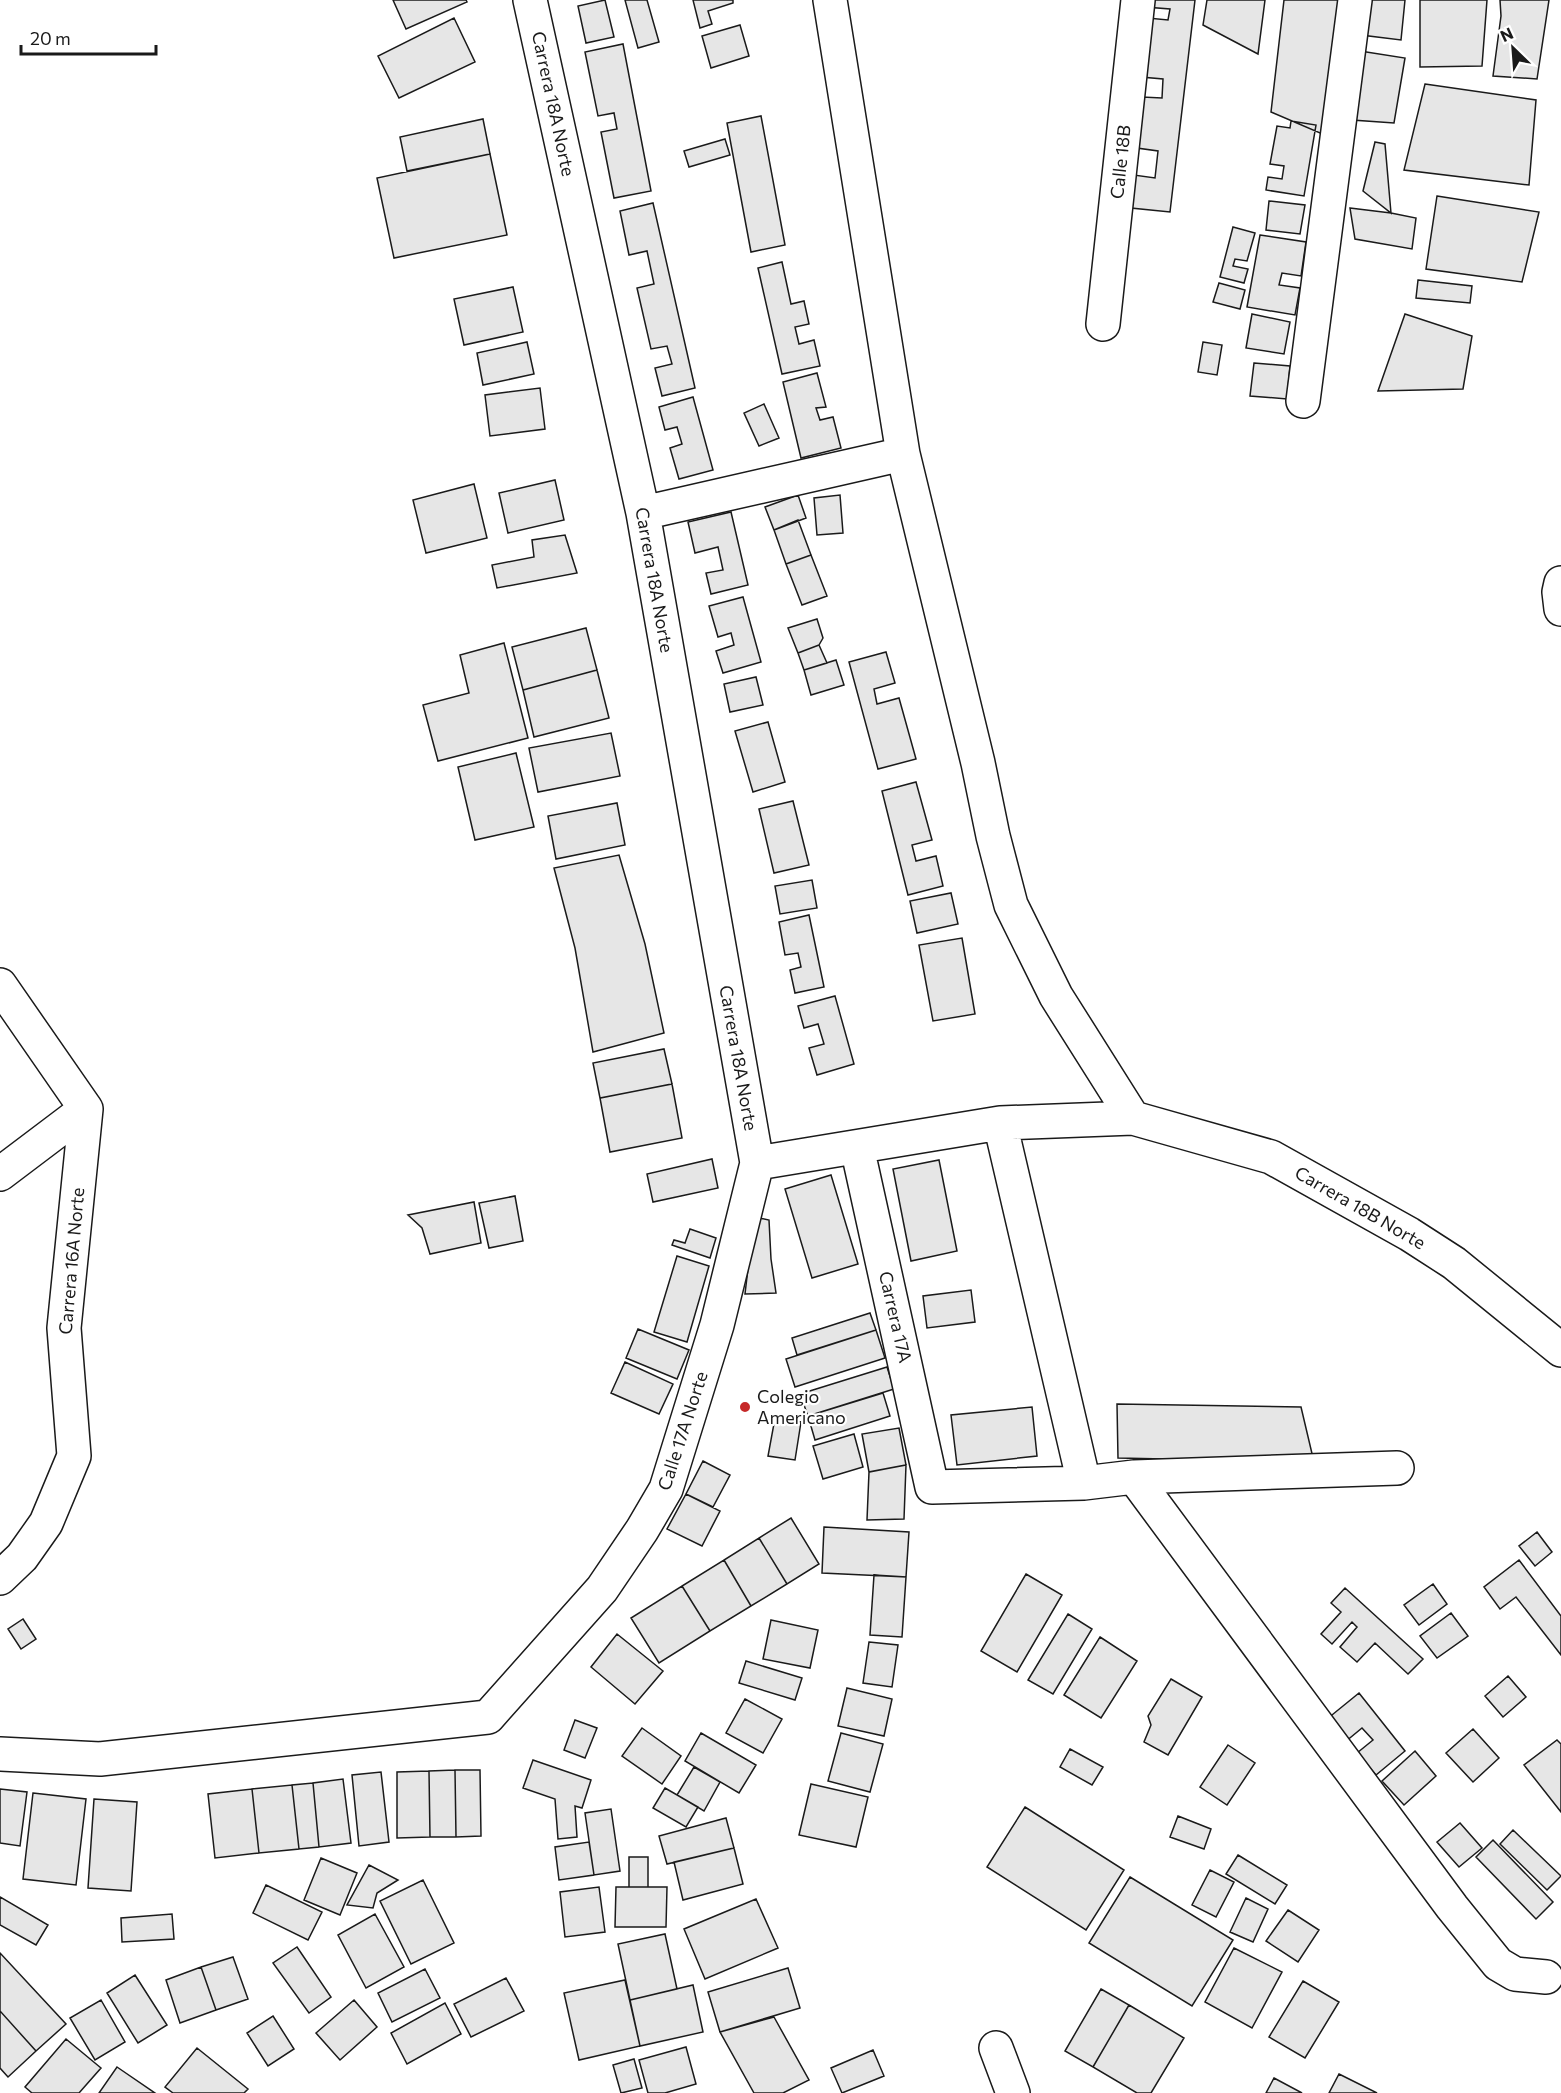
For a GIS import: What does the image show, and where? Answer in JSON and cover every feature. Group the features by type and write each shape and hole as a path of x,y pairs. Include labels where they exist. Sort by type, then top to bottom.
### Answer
{"street":[{"name":"Carrera 18A Norte","path":"530,0 643,513 757,1163"},
{"path":"830,0 903,454 1011,904 1056,996 1133,1118"},
{"name":"Calle 18B","path":"1103,324 1138,0"},
{"path":"1303,401 1355,0"},
{"path":"643,513 903,454"},
{"path":"1561,583 1559,592 1561,609"},
{"path":"0,985 86,1109 0,1174"},
{"name":"Carrera 16A Norte","path":"0,1578 22,1557 46,1524 74,1456 64,1328 86,1109"},
{"name":"Carrera 18B Norte","path":"757,1163 1000,1123 1133,1118 1271,1157 1409,1234 1454,1263 1561,1350"},
{"path":"1000,1123 1084,1483 1134,1477 1397,1468"},
{"name":"Carrera 17A","path":"857,1147 932,1487 1084,1483"},
{"name":"Calle 17A Norte","path":"0,1754 100,1759 488,1717 602,1589 642,1530 666,1489 717,1325 757,1163"},
{"path":"1134,1477 1452,1907 1491,1956 1498,1964 1515,1974 1546,1977"},
{"path":"996,2048 1013,2093"}],"building":[{"path":"393,0 466,0 467,2 406,29"},
{"path":"605,0 614,37 586,43 578,6"},
{"path":"625,0 647,0 659,42 638,48"},
{"path":"693,0 733,0 733,3 708,11 712,24 700,28"},
{"path":"1146,0 1195,0 1170,212 1131,208 1134,175 1155,178 1158,151 1137,148 1142,97 1162,98 1163,79 1141,77 1148,18 1168,20 1170,9 1145,7"},
{"path":"1207,0 1265,0 1258,54 1203,25"},
{"path":"1284,0 1345,0 1327,136 1271,112"},
{"path":"1363,0 1405,0 1401,40 1361,35"},
{"path":"1420,0 1487,0 1482,66 1420,67"},
{"path":"1500,0 1549,0 1537,79 1493,76 1501,16"},
{"path":"454,18 475,62 399,98 378,56"},
{"path":"740,25 749,56 711,68 702,36"},
{"path":"623,44 651,191 614,198 601,132 617,129 614,113 598,116 585,52"},
{"path":"1360,51 1405,58 1394,123 1352,120"},
{"path":"1425,84 1536,100 1529,185 1404,170"},
{"path":"761,116 785,245 751,252 727,123"},
{"path":"483,119 490,154 407,171 400,137"},
{"path":"1291,121 1316,125 1304,196 1266,190 1268,177 1282,179 1284,166 1270,164 1277,126 1290,128"},
{"path":"725,139 730,155 689,167 684,151"},
{"path":"1375,142 1385,144 1391,213 1363,191"},
{"path":"490,154 507,235 394,258 377,178"},
{"path":"1437,196 1539,212 1522,282 1426,269"},
{"path":"1269,201 1305,205 1300,234 1266,230"},
{"path":"653,203 695,388 662,396 655,368 672,364 667,346 651,349 637,288 654,284 647,251 629,255 620,211"},
{"path":"1350,208 1416,218 1412,249 1355,239"},
{"path":"1233,227 1255,233 1247,261 1235,259 1233,266 1248,269 1244,283 1220,277"},
{"path":"1260,235 1306,242 1301,276 1282,273 1279,285 1300,288 1295,315 1247,307"},
{"path":"782,262 791,304 804,301 809,324 795,327 799,344 814,340 820,366 782,374 758,268"},
{"path":"1418,280 1472,286 1470,303 1416,298"},
{"path":"1219,283 1245,290 1240,309 1213,302"},
{"path":"513,287 523,332 464,345 454,299"},
{"path":"1252,314 1290,322 1284,354 1246,348"},
{"path":"1405,314 1472,336 1463,389 1378,391"},
{"path":"527,342 534,374 483,385 477,353"},
{"path":"1203,342 1222,345 1217,375 1198,372"},
{"path":"1254,363 1290,366 1287,399 1250,396"},
{"path":"817,373 826,407 816,408 820,420 833,417 841,448 801,458 783,382"},
{"path":"540,388 545,429 490,436 485,395"},
{"path":"693,397 713,470 679,479 670,448 682,444 677,427 665,430 659,407"},
{"path":"764,404 779,438 759,446 744,413"},
{"path":"555,480 564,520 508,533 499,493"},
{"path":"474,484 487,538 426,553 413,500"},
{"path":"798,495 806,518 774,530 765,507"},
{"path":"840,495 843,533 817,535 814,498"},
{"path":"731,512 748,585 711,594 706,573 723,570 718,547 695,553 688,522"},
{"path":"798,520 811,555 786,564 774,530"},
{"path":"565,535 577,573 497,588 492,565 534,557 532,540"},
{"path":"811,555 827,596 802,605 786,564"},
{"path":"743,597 761,662 723,673 716,651 734,645 731,633 718,637 709,606"},
{"path":"817,619 823,638 819,645 798,653 788,628"},
{"path":"586,628 597,670 523,690 512,647"},
{"path":"504,643 528,738 438,761 423,705 469,693 460,655"},
{"path":"819,645 827,663 804,670 798,653"},
{"path":"886,652 895,683 874,689 877,704 899,698 916,759 878,769 849,662"},
{"path":"836,660 844,685 811,695 804,670"},
{"path":"597,670 609,718 534,737 523,690"},
{"path":"756,677 763,705 730,712 724,684"},
{"path":"768,722 785,782 753,792 735,731"},
{"path":"611,733 620,776 538,792 529,748"},
{"path":"516,753 534,827 475,840 458,767"},
{"path":"916,782 932,840 912,845 916,861 936,856 943,886 908,895 882,791"},
{"path":"793,801 809,865 774,873 759,809"},
{"path":"617,803 625,845 556,859 548,816"},
{"path":"619,855 645,944 664,1033 593,1052 575,948 554,868"},
{"path":"812,880 817,908 780,914 775,886"},
{"path":"951,893 958,924 917,933 910,901"},
{"path":"809,915 824,987 795,993 790,970 801,967 798,953 785,955 779,922"},
{"path":"962,938 975,1014 933,1021 919,945"},
{"path":"835,996 854,1064 817,1075 809,1048 824,1044 818,1024 804,1028 798,1006"},
{"path":"664,1049 672,1084 600,1098 593,1063"},
{"path":"672,1084 682,1138 610,1152 600,1098"},
{"path":"712,1159 718,1188 653,1202 647,1174"},
{"path":"939,1160 957,1251 911,1261 893,1169"},
{"path":"831,1175 858,1264 812,1278 785,1189"},
{"path":"515,1196 523,1241 489,1248 479,1203"},
{"path":"474,1202 481,1243 430,1254 422,1228 408,1215"},
{"path":"754,1217 769,1220 776,1293 745,1294"},
{"path":"690,1229 716,1238 710,1258 672,1245 674,1240 685,1243"},
{"path":"677,1256 709,1266 687,1342 654,1332"},
{"path":"971,1290 975,1322 927,1328 923,1296"},
{"path":"870,1313 876,1330 797,1355 792,1338"},
{"path":"638,1329 689,1350 677,1379 626,1358"},
{"path":"876,1330 885,1358 795,1387 786,1359"},
{"path":"625,1362 673,1384 659,1414 611,1393"},
{"path":"887,1367 894,1389 808,1416 800,1394"},
{"path":"883,1393 890,1416 815,1440 808,1416"},
{"path":"1117,1404 1301,1407 1314,1462 1118,1458"},
{"path":"1032,1407 1037,1456 957,1465 951,1415"},
{"path":"775,1418 801,1422 795,1460 768,1456"},
{"path":"899,1428 906,1465 869,1472 862,1434"},
{"path":"854,1434 863,1467 823,1479 813,1446"},
{"path":"703,1461 730,1475 713,1507 686,1494"},
{"path":"906,1465 904,1519 867,1520 869,1472"},
{"path":"686,1494 720,1511 702,1546 667,1529"},
{"path":"791,1518 819,1564 787,1584 759,1538"},
{"path":"824,1527 909,1532 906,1577 822,1573"},
{"path":"1537,1532 1552,1552 1535,1566 1519,1546"},
{"path":"759,1538 787,1584 751,1606 724,1560"},
{"path":"724,1560 751,1606 710,1631 682,1586"},
{"path":"1519,1560 1561,1616 1561,1655 1516,1597 1500,1609 1484,1587"},
{"path":"1026,1574 1062,1595 1017,1672 981,1651"},
{"path":"874,1575 906,1577 902,1637 870,1635"},
{"path":"1433,1584 1447,1604 1419,1625 1404,1605"},
{"path":"682,1586 710,1631 659,1663 631,1618"},
{"path":"1345,1588 1423,1659 1408,1674 1375,1643 1357,1662 1340,1647 1357,1627 1352,1622 1332,1644 1321,1634 1341,1612 1331,1603"},
{"path":"1451,1613 1468,1636 1437,1658 1420,1636"},
{"path":"1068,1614 1092,1629 1053,1694 1028,1680"},
{"path":"23,1619 36,1639 21,1649 8,1629"},
{"path":"771,1620 818,1630 810,1668 763,1659"},
{"path":"617,1634 663,1671 635,1704 591,1667"},
{"path":"1100,1637 1137,1661 1101,1718 1064,1695"},
{"path":"869,1642 898,1645 892,1687 863,1683"},
{"path":"746,1661 802,1678 795,1700 739,1683"},
{"path":"1508,1676 1526,1697 1503,1717 1485,1696"},
{"path":"1171,1679 1202,1697 1168,1755 1144,1742 1151,1725 1148,1716"},
{"path":"847,1688 892,1699 884,1736 838,1726"},
{"path":"1359,1693 1405,1751 1376,1775 1357,1753 1373,1740 1362,1728 1345,1742 1327,1719"},
{"path":"745,1699 782,1719 763,1753 726,1733"},
{"path":"575,1720 597,1728 585,1758 564,1750"},
{"path":"642,1728 681,1756 662,1784 622,1756"},
{"path":"1473,1729 1499,1758 1473,1782 1446,1753"},
{"path":"701,1733 756,1765 739,1793 685,1761"},
{"path":"841,1733 883,1744 870,1792 828,1781"},
{"path":"1557,1740 1561,1744 1561,1812 1524,1765"},
{"path":"1228,1745 1255,1763 1227,1805 1200,1787"},
{"path":"1070,1749 1103,1767 1092,1785 1060,1767"},
{"path":"1415,1751 1436,1776 1404,1805 1382,1781"},
{"path":"533,1760 591,1780 582,1808 575,1806 577,1837 558,1839 555,1799 523,1788"},
{"path":"694,1767 720,1782 704,1811 677,1795"},
{"path":"455,1770 480,1770 481,1836 456,1837"},
{"path":"455,1770 456,1837 430,1837 429,1771"},
{"path":"429,1771 430,1837 397,1838 397,1772"},
{"path":"381,1772 389,1842 359,1846 352,1775"},
{"path":"343,1779 351,1843 319,1847 313,1783"},
{"path":"313,1783 319,1847 299,1849 292,1785"},
{"path":"811,1784 868,1797 856,1847 799,1835"},
{"path":"292,1785 299,1849 259,1853 252,1789"},
{"path":"665,1788 698,1807 686,1827 653,1808"},
{"path":"0,1789 27,1792 20,1846 0,1843"},
{"path":"252,1789 259,1853 215,1858 208,1794"},
{"path":"33,1793 86,1799 76,1885 23,1879"},
{"path":"94,1799 137,1802 131,1891 88,1888"},
{"path":"1025,1807 1124,1870 1086,1930 987,1867"},
{"path":"611,1809 620,1871 594,1875 585,1813"},
{"path":"1178,1816 1211,1829 1204,1849 1170,1837"},
{"path":"726,1818 734,1848 667,1864 659,1836"},
{"path":"1460,1823 1482,1848 1459,1867 1437,1842"},
{"path":"1513,1830 1561,1876 1547,1890 1500,1844"},
{"path":"1493,1840 1553,1902 1536,1919 1476,1857"},
{"path":"589,1842 594,1875 559,1880 555,1847"},
{"path":"734,1848 743,1884 683,1900 674,1862"},
{"path":"1238,1855 1287,1885 1275,1904 1226,1874"},
{"path":"629,1857 648,1857 648,1887 629,1887"},
{"path":"321,1858 357,1873 340,1915 304,1900"},
{"path":"369,1865 398,1880 377,1893 373,1908 347,1905"},
{"path":"1210,1870 1234,1882 1216,1917 1192,1905"},
{"path":"1130,1877 1233,1940 1192,2006 1089,1943"},
{"path":"423,1880 454,1943 411,1964 380,1901"},
{"path":"266,1885 322,1912 308,1940 253,1913"},
{"path":"599,1887 605,1932 565,1937 560,1892"},
{"path":"616,1887 667,1887 666,1927 615,1927"},
{"path":"0,1897 48,1925 36,1945 0,1925"},
{"path":"1246,1898 1268,1909 1253,1942 1230,1932"},
{"path":"756,1899 778,1948 705,1979 684,1929"},
{"path":"1288,1910 1319,1930 1298,1962 1266,1941"},
{"path":"172,1914 174,1939 122,1942 121,1918"},
{"path":"375,1914 404,1967 366,1988 338,1935"},
{"path":"665,1934 677,1989 630,2000 618,1944"},
{"path":"297,1947 331,1997 309,2013 273,1963"},
{"path":"1234,1948 1282,1972 1252,2028 1205,2002"},
{"path":"0,1953 66,2024 36,2051 0,2011"},
{"path":"233,1957 248,1999 216,2010 201,1967"},
{"path":"201,1967 216,2010 180,2023 166,1980"},
{"path":"788,1968 800,2008 720,2032 708,1992"},
{"path":"425,1969 440,1998 392,2022 378,1993"},
{"path":"135,1975 167,2025 138,2043 107,1993"},
{"path":"506,1978 524,2011 471,2037 454,2004"},
{"path":"625,1980 640,2046 579,2060 564,1993"},
{"path":"1303,1981 1339,2002 1305,2058 1269,2037"},
{"path":"693,1985 703,2032 640,2046 630,2000"},
{"path":"1101,1989 1129,2005 1093,2067 1065,2051"},
{"path":"101,2000 125,2042 95,2060 70,2018"},
{"path":"354,2000 377,2027 340,2060 316,2033"},
{"path":"445,2003 461,2034 407,2064 391,2033"},
{"path":"1129,2005 1184,2038 1151,2093 1137,2093 1093,2067"},
{"path":"0,2011 36,2051 8,2077 0,2068"},
{"path":"273,2016 294,2049 268,2066 247,2033"},
{"path":"774,2017 809,2080 783,2093 754,2093 720,2032"},
{"path":"66,2039 101,2068 79,2093 32,2093 25,2087"},
{"path":"686,2047 696,2084 665,2093 648,2093 639,2060"},
{"path":"197,2048 248,2089 244,2093 173,2093 165,2087"},
{"path":"873,2050 884,2076 842,2093 831,2068"},
{"path":"634,2059 642,2088 621,2093 613,2065"},
{"path":"117,2067 155,2093 99,2093"},
{"path":"1339,2074 1377,2093 1329,2093"},
{"path":"1274,2078 1302,2093 1266,2093"}],"place":[{"name":"Colegio Americano","path":"745,1407"}]}
